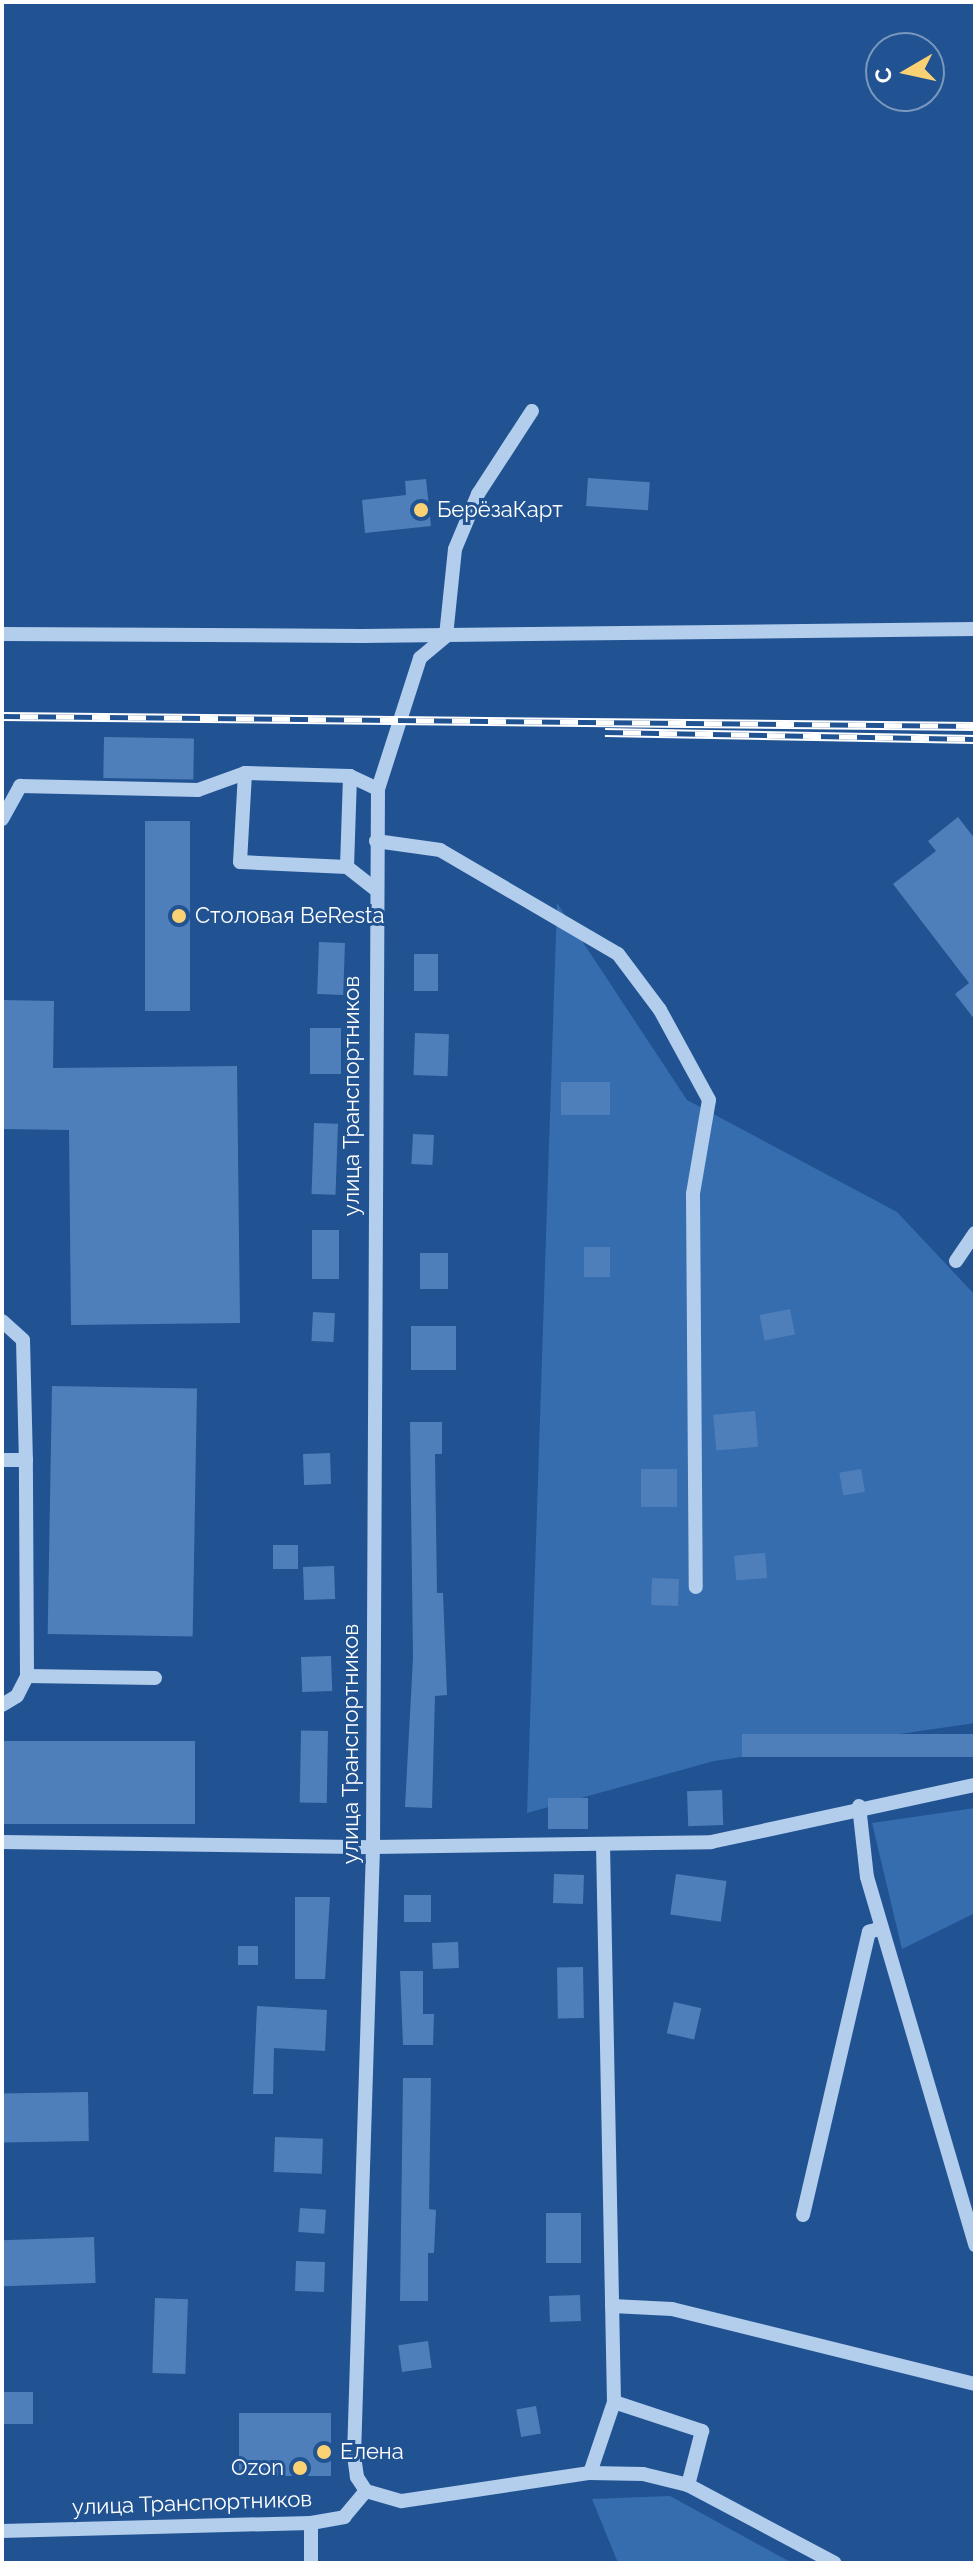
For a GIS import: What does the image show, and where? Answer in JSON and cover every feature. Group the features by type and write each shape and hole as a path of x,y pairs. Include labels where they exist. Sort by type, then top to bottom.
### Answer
{"street":[{"path":"446,636 455,549 478,494 532,411"},
{"path":"2,634 446,636 975,629"},
{"name":"улица Транспортников","path":"2,2531 311,2523 344,2517 366,2491 357,2477 354,2456 373,1847 375,889 378,789 420,658 446,636"},
{"path":"2,819 20,786 198,790 245,773 350,776 378,789"},
{"path":"245,773 240,862 347,867 375,889"},
{"path":"347,867 350,776"},
{"path":"376,841 440,850 618,954 660,1010 709,1100 693,1194 696,1587"},
{"path":"956,1261 975,1233"},
{"path":"2,1321 23,1340 27,1676 17,1696 2,1705"},
{"path":"2,1460 26,1460"},
{"path":"27,1676 155,1678"},
{"path":"2,1842 373,1847 711,1842 859,1806 975,1785"},
{"path":"859,1806 867,1877 975,2244"},
{"path":"590,2473 614,2402 603,1845"},
{"path":"803,2215 869,1932 881,1928"},
{"path":"612,2306 672,2309 975,2384"},
{"path":"614,2402 702,2431 688,2485"},
{"path":"366,2491 402,2501 590,2473 643,2474 688,2485 835,2563"},
{"path":"311,2523 311,2563"}],"shaded area":[{"path":"557,903 687,1100 897,1212 975,1295 975,1723 714,1761 527,1813"},
{"path":"975,1808 975,1913 902,1949 872,1823"},
{"path":"670,2496 792,2563 618,2563 592,2499"}],"building":[{"path":"588,478 650,482 648,510 586,506"},
{"path":"426,479 431,526 365,533 362,500 406,495 405,481"},
{"path":"104,737 194,739 193,780 103,778"},
{"path":"958,817 975,839 975,1020 955,994 969,983 893,884 936,851 928,841"},
{"path":"145,821 190,821 190,1011 145,1011"},
{"path":"319,942 345,943 343,995 317,994"},
{"path":"414,954 438,954 438,991 414,991"},
{"path":"2,1000 54,1001 53,1068 237,1066 240,1323 71,1325 69,1130 2,1129"},
{"path":"310,1028 341,1028 341,1074 310,1074"},
{"path":"415,1033 449,1034 448,1076 414,1075"},
{"path":"561,1082 610,1082 610,1115 561,1115"},
{"path":"314,1123 338,1124 336,1195 312,1194"},
{"path":"413,1134 434,1135 432,1165 411,1164"},
{"path":"312,1230 339,1230 339,1279 312,1279"},
{"path":"584,1247 610,1247 610,1277 584,1277"},
{"path":"420,1253 448,1253 448,1289 420,1289"},
{"path":"790,1309 795,1335 765,1340 760,1315"},
{"path":"313,1312 335,1313 333,1342 311,1341"},
{"path":"411,1326 456,1326 456,1370 411,1370"},
{"path":"52,1386 197,1389 193,1636 48,1634"},
{"path":"755,1411 758,1447 716,1451 713,1415"},
{"path":"410,1422 442,1422 442,1454 435,1454 437,1593 443,1593 447,1695 435,1696 432,1808 405,1807 413,1658"},
{"path":"330,1453 331,1484 304,1485 303,1454"},
{"path":"641,1469 677,1469 677,1507 641,1507"},
{"path":"861,1469 865,1492 843,1495 839,1473"},
{"path":"273,1545 298,1545 298,1569 273,1569"},
{"path":"765,1553 767,1578 736,1581 734,1556"},
{"path":"334,1566 335,1599 304,1600 303,1567"},
{"path":"652,1578 679,1579 678,1606 651,1605"},
{"path":"331,1656 332,1691 302,1692 301,1657"},
{"path":"301,1731 328,1731 327,1803 300,1803"},
{"path":"742,1734 975,1734 975,1757 742,1757"},
{"path":"2,1741 195,1741 195,1824 2,1824"},
{"path":"722,1790 723,1825 688,1826 687,1791"},
{"path":"548,1798 588,1798 588,1829 548,1829"},
{"path":"554,1874 584,1875 583,1904 553,1903"},
{"path":"676,1874 727,1881 721,1922 670,1915"},
{"path":"404,1895 431,1895 431,1922 404,1922"},
{"path":"295,1897 330,1897 325,1979 295,1979"},
{"path":"458,1942 459,1968 433,1969 432,1943"},
{"path":"238,1946 258,1946 258,1965 238,1965"},
{"path":"557,1967 583,1967 584,2018 558,2018"},
{"path":"400,1971 423,1971 423,2014 434,2014 433,2045 403,2045"},
{"path":"674,2002 701,2008 694,2039 667,2033"},
{"path":"257,2006 327,2010 325,2051 274,2048 273,2094 253,2094"},
{"path":"403,2078 431,2078 429,2209 436,2210 434,2253 428,2253 428,2301 400,2301"},
{"path":"88,2092 89,2141 3,2142 2,2094"},
{"path":"275,2137 323,2139 322,2174 274,2172"},
{"path":"300,2208 326,2210 324,2234 298,2232"},
{"path":"546,2213 581,2213 581,2263 546,2263"},
{"path":"94,2237 96,2283 4,2286 2,2240"},
{"path":"296,2261 325,2262 324,2292 295,2291"},
{"path":"580,2295 581,2321 550,2322 549,2296"},
{"path":"155,2298 188,2299 185,2374 152,2373"},
{"path":"428,2341 432,2368 402,2372 398,2345"},
{"path":"2,2392 33,2392 33,2424 2,2424"},
{"path":"536,2406 541,2434 521,2437 516,2409"},
{"path":"239,2413 331,2413 331,2476 239,2476"}],"railway":[{"path":"2,716 975,726"},
{"path":"605,732 975,739"}],"place":[{"name":"БерёзаКарт","path":"421,510"},
{"name":"Столовая BeResta","path":"179,916"},
{"name":"Елена","path":"324,2452"},
{"name":"Ozon","path":"300,2468"}]}
